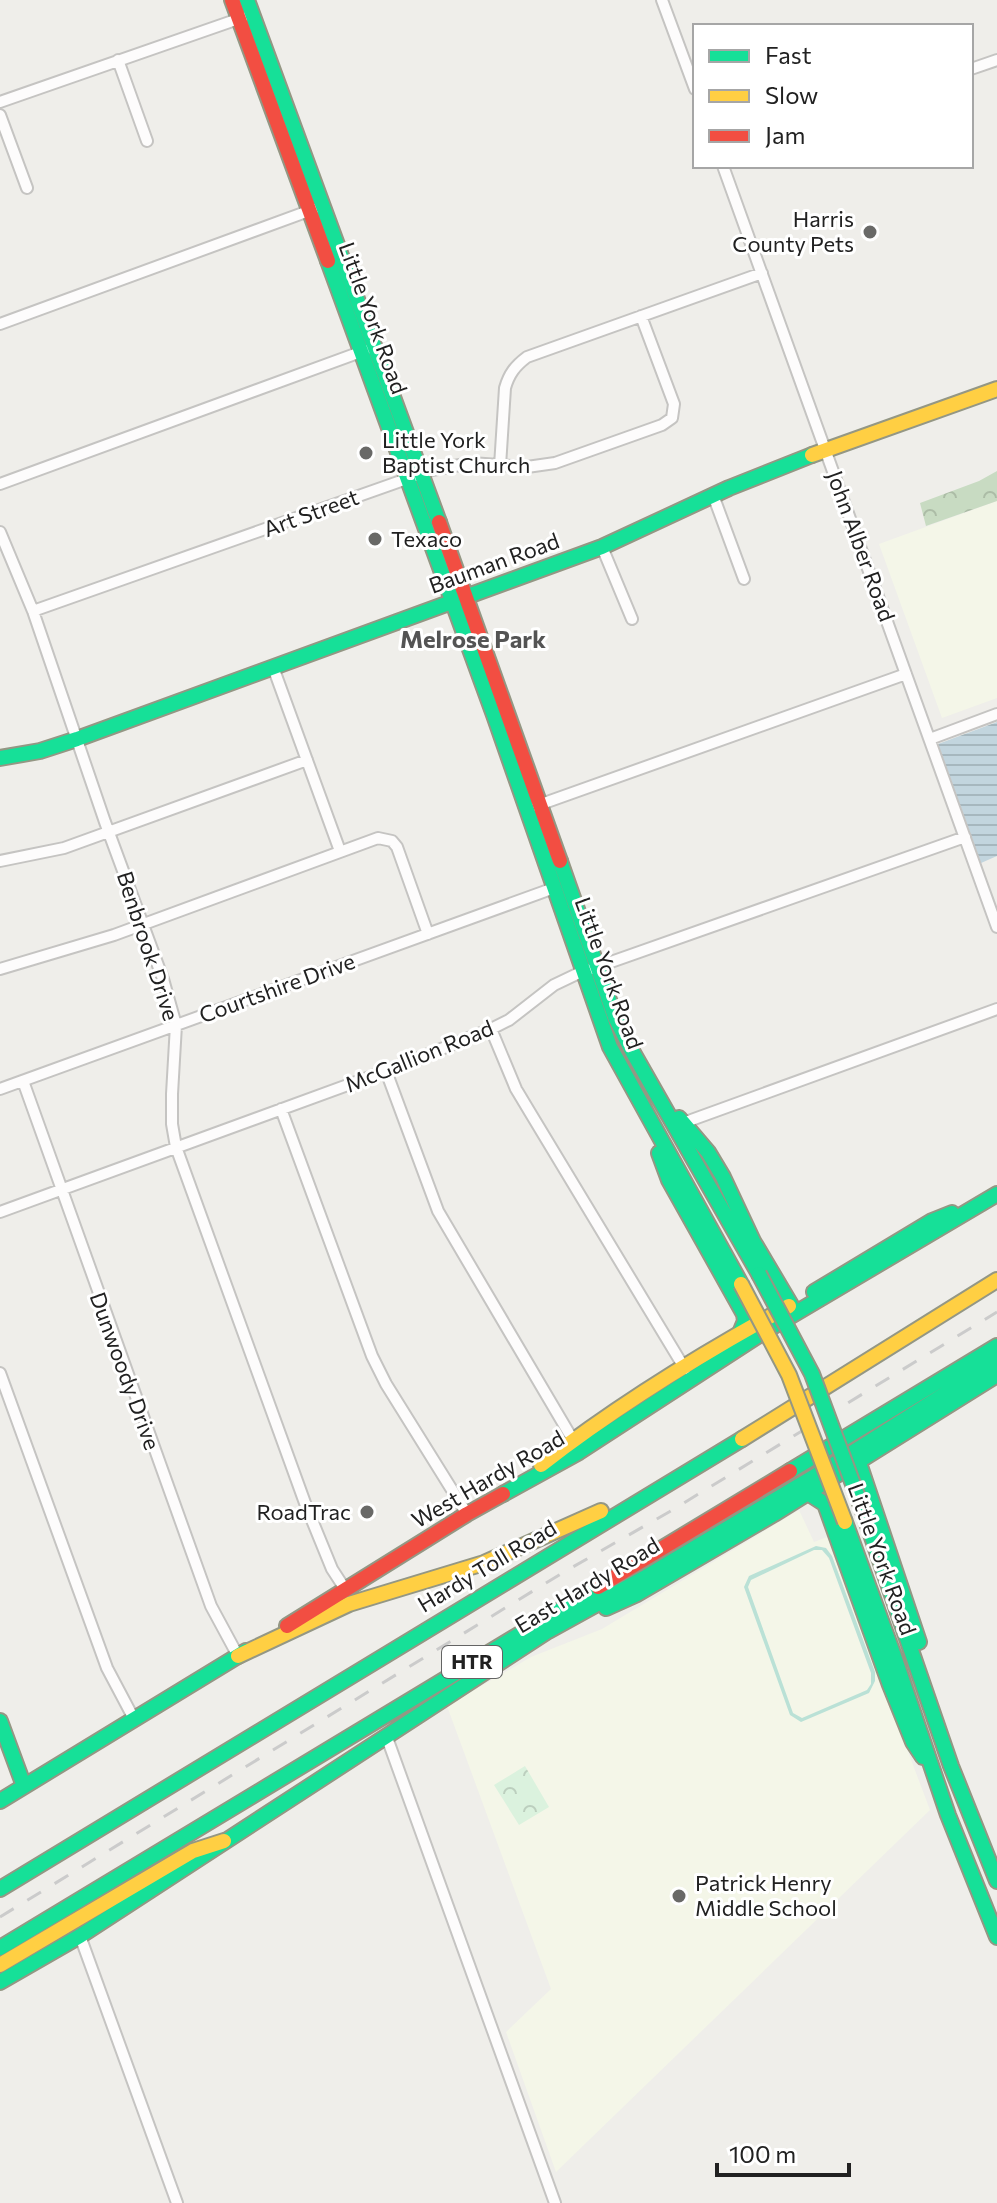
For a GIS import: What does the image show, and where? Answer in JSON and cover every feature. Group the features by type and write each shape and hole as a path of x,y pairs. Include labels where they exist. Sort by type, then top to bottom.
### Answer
{"main road":[{"name":"Little York Road","path":"232,0 247,11 459,598 590,970 610,1047 789,1375 894,1656 941,1795 997,1937"},
{"name":"Bauman Road","path":"0,758 40,751 77,739 602,547 713,495 997,389"},
{"name":"Little York Road","path":"534,807 554,888 590,970 632,1051 788,1312 812,1374 852,1460 863,1511 951,1766 997,1881"},
{"path":"662,1101 708,1152 723,1177 774,1293 766,1304 749,1310 739,1305"},
{"path":"646,1115 669,1180 739,1305 745,1321 740,1333"},
{"path":"513,1488 573,1440 740,1333 788,1312 932,1221 991,1198"},
{"name":"West Hardy Road","path":"0,1801 467,1514 579,1452 767,1330 788,1312 873,1269 991,1198"},
{"name":"Hardy Toll Road","path":"0,1889 997,1280"},
{"name":"HTR","path":"0,1948 997,1346"},
{"name":"East Hardy Road","path":"0,1982 80,1936 548,1631 644,1578 825,1470 852,1460 933,1401 997,1361"},
{"path":"548,1631 637,1594 808,1493 852,1460 997,1375"},
{"path":"852,1460 870,1494 918,1637 951,1766"},
{"path":"238,1656 349,1604 460,1572 506,1554 705,1461"},
{"path":"829,1516 833,1502 845,1493 862,1489 870,1494"},
{"path":"808,1493 825,1504 913,1742 934,1774"},
{"path":"0,1721 24,1786"},
{"path":"941,1795 960,1788"},
{"path":"0,1965 193,1851 224,1841"}],"street":[{"path":"662,0 693,84"},
{"path":"0,102 247,11"},
{"path":"118,60 147,141"},
{"path":"973,68 997,60"},
{"path":"0,115 27,188"},
{"name":"John Alber Road","path":"724,168 997,927"},
{"path":"0,324 317,208"},
{"path":"500,466 505,388 508,377 518,363 527,357 762,273"},
{"name":"Art Street","path":"33,611 414,476 471,463 527,467 555,463 662,425 672,418 674,404 641,316"},
{"path":"0,484 368,350"},
{"path":"713,495 744,579"},
{"name":"Benbrook Drive","path":"0,532 33,611 163,979 176,1025 172,1094 176,1147 305,1503 332,1569 345,1589"},
{"path":"602,547 632,619"},
{"path":"273,667 340,851"},
{"path":"534,807 906,674"},
{"path":"930,739 997,714"},
{"path":"0,861 64,848 307,760"},
{"name":"McGallion Road","path":"0,1212 386,1071 491,1029 509,1020 554,985 590,970 965,837"},
{"path":"0,969 84,945 378,838 392,841 428,934"},
{"name":"Courtshire Drive","path":"0,1089 554,888"},
{"path":"683,1123 997,1009"},
{"path":"491,1029 516,1089 685,1369"},
{"path":"386,1071 438,1211 573,1440"},
{"name":"Dunwoody Drive","path":"23,1081 211,1606 238,1656"},
{"path":"281,1109 372,1356 386,1384 467,1514"},
{"path":"0,1373 107,1668 134,1719"},
{"path":"386,1735 555,2203"},
{"path":"80,1936 177,2203"}],"shaded area":[{"path":"997,501 997,698 942,718 879,544"},
{"name":"Patrick Henry Middle School","path":"799,1510 814,1542 827,1537 930,1810 556,2172 506,2032 551,1989 447,1706 531,1657 602,1629"}],"green space":[{"path":"997,471 997,501 926,526 920,503"},
{"path":"816,1546 826,1548 832,1556 875,1672 875,1681 869,1693 801,1722 790,1715 744,1587 749,1576","holes":["814,1550 822,1550 829,1558 871,1673 871,1684 867,1690 802,1718 793,1713 748,1587 751,1580"]},
{"path":"525,1766 549,1807 519,1825 494,1785"}],"water":[{"path":"997,722 997,856 981,863 938,744"}],"railway":[{"path":"0,1917 997,1312"}],"traffic: fast":[{"path":"247,0 439,522"},
{"path":"328,261 494,715 610,1047 741,1284"},
{"path":"0,758 40,751 77,739 602,547 729,488 812,455"},
{"path":"560,861 615,1017 759,1274"},
{"path":"679,1118 708,1152 723,1177 753,1241 791,1305"},
{"path":"659,1153 669,1180 744,1314 745,1321 740,1333"},
{"path":"503,1494 579,1452 762,1333 997,1194"},
{"path":"814,1292 932,1221 952,1213"},
{"path":"759,1274 812,1374 863,1511"},
{"path":"790,1471 997,1346"},
{"path":"0,1982 80,1936 548,1631 644,1578 825,1470 997,1361"},
{"path":"606,1608 637,1594 774,1514 997,1375"},
{"path":"0,1889 742,1439"},
{"path":"859,1463 919,1642"},
{"path":"808,1493 825,1504 890,1685 913,1742 923,1757"},
{"path":"863,1511 951,1766 997,1881"},
{"path":"845,1522 948,1815 997,1937"},
{"path":"0,1948 598,1587"},
{"path":"0,1801 246,1651"},
{"path":"0,1721 24,1786"}],"traffic: slow":[{"path":"812,455 997,389"},
{"path":"742,1439 997,1280"},
{"path":"741,1284 789,1375 845,1522"},
{"path":"541,1465 600,1421 662,1381 789,1306"},
{"path":"238,1656 349,1604 484,1563 601,1511"},
{"path":"0,1965 193,1851 224,1841"}],"traffic: jam":[{"path":"232,0 328,261"},
{"path":"439,522 560,861"},
{"path":"598,1587 790,1471"},
{"path":"287,1626 503,1494"}],"place":[{"name":"Harris County Pets","path":"870,232"},
{"name":"Little York Baptist Church","path":"366,453"},
{"name":"Texaco","path":"375,539"},
{"name":"RoadTrac","path":"367,1512"},
{"name":"Patrick Henry Middle School","path":"679,1896"}],"district":[{"name":"Melrose Park","path":"473,640"}]}
